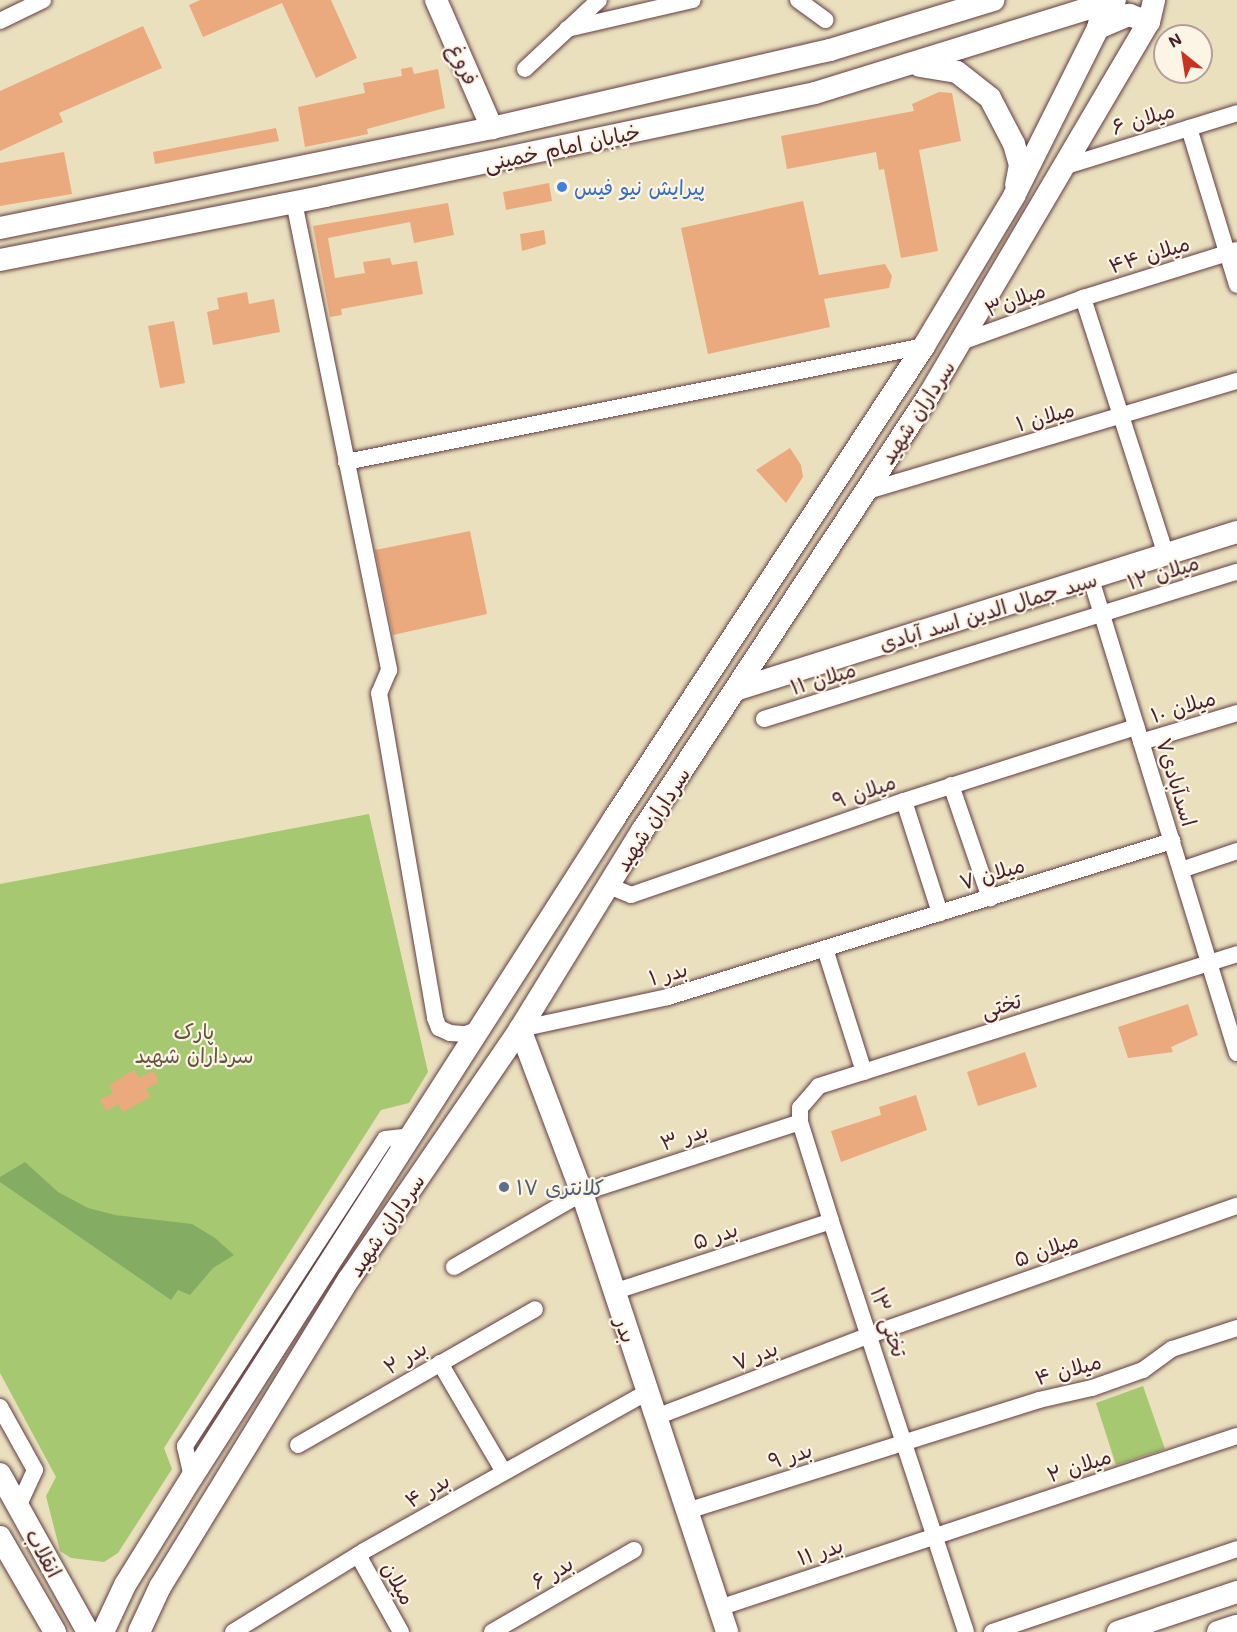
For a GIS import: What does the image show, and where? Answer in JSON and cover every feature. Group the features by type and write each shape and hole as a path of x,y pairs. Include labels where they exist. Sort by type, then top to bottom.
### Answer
{"street":[{"path":"525,69 599,0"},
{"path":"567,29 693,0"},
{"path":"798,0 826,20"},
{"name":"خیابان امام خمینی","path":"0,228 319,165 492,128 830,50 994,0"},
{"name":"سرداران شهید","path":"139,1632 160,1587 349,1279 520,1029 642,831 738,689 929,395 1149,22 1154,0"},
{"name":"خیابان امام خمینی","path":"0,260 325,196 815,93 898,70 1108,1"},
{"name":"سرداران شهید","path":"103,1632 126,1585 192,1477 483,1028 615,817 924,346 1014,195 1098,28 1108,1"},
{"path":"0,21 33,2"},
{"name":"فروغ","path":"441,3 492,128"},
{"path":"1098,28 1129,15 1149,22"},
{"path":"898,70 940,67 957,72 990,98 1003,118 1020,165 1014,195"},
{"name":"میلان ۶","path":"1063,167 1237,113"},
{"path":"1189,128 1232,251 1237,285"},
{"path":"319,165 325,196"},
{"path":"294,202 389,670 379,693 435,1018 439,1028 450,1033 465,1034 483,1028"},
{"name":"میلان ۴۴","path":"1083,298 1232,251"},
{"path":"1083,298 1166,555"},
{"name":"میلان۳","path":"961,342 1083,298"},
{"path":"346,462 924,346"},
{"path":"903,379 929,395"},
{"name":"میلان ۱","path":"864,492 1237,381"},
{"name":"سید جمال الدین اسد آبادی","path":"738,689 1237,532"},
{"name":"میلان ۱۲","path":"1102,615 1237,572"},
{"name":"اسدآبادی۷","path":"1091,579 1237,1053"},
{"name":"میلان ۱۱","path":"764,719 1102,615"},
{"name":"میلان ۱۰","path":"1139,734 1237,713"},
{"name":"میلان ۹","path":"609,886 631,895 951,785 1139,734"},
{"path":"951,785 990,898"},
{"path":"904,801 939,913"},
{"path":"615,817 642,831"},
{"name":"میلان ۷","path":"825,948 1172,841"},
{"path":"1181,870 1237,851"},
{"path":"825,948 864,1072"},
{"name":"بدر ۱","path":"520,1029 668,997 825,948"},
{"name":"تختی","path":"800,1122 800,1108 819,1086 1237,954"},
{"name":"بدر","path":"520,1029 582,1193 727,1632"},
{"name":"بدر ۳","path":"454,1267 582,1193 800,1122"},
{"name":"تختی ۱۳","path":"800,1122 966,1632"},
{"name":"میلان ۵","path":"870,1335 1237,1206"},
{"name":"بدر ۵","path":"614,1292 831,1221"},
{"name":"بدر ۲","path":"298,1445 535,1309"},
{"name":"میلان ۴","path":"906,1443 1133,1374 1172,1349 1237,1328"},
{"name":"بدر ۷","path":"656,1417 870,1335"},
{"path":"440,1363 504,1472"},
{"name":"بدر ۴","path":"233,1632 358,1555 646,1392"},
{"path":"0,1407 35,1470 18,1507"},
{"name":"میلان ۲","path":"934,1537 1237,1436"},
{"name":"بدر ۹","path":"687,1511 906,1443"},
{"name":"انقلاب","path":"0,1474 88,1632"},
{"name":"انقلاب","path":"0,1537 55,1632"},
{"name":"بدر ۱۱","path":"719,1608 934,1537"},
{"path":"992,1632 1237,1549"},
{"name":"بدر ۶","path":"492,1632 634,1550"},
{"name":"میلان","path":"358,1555 401,1632"},
{"path":"1118,1632 1237,1592"},
{"path":"1218,1632 1237,1626"}],"green space":[{"name":"پارک سرداران شهید","path":"369,814 428,1072 409,1103 381,1110 164,1448 172,1469 118,1553 104,1562 71,1558 60,1551 46,1496 56,1477 0,1373 0,884"},
{"path":"25,1162 58,1192 88,1208 115,1215 192,1224 215,1238 234,1255 213,1268 190,1295 178,1290 171,1300 0,1182 0,1177"},
{"path":"1143,1386 1165,1449 1116,1465 1096,1403"}],"building":[{"path":"200,0 331,0 357,58 316,78 282,3 203,37 189,5"},
{"path":"143,26 162,68 59,113 63,122 0,151 0,91"},
{"path":"412,67 414,74 438,69 445,108 367,129 368,134 305,147 298,107 365,93 363,83 402,76 401,69"},
{"path":"939,92 952,93 961,141 919,150 938,251 901,258 884,169 879,170 876,152 787,169 781,136 914,111 912,104"},
{"path":"276,128 279,141 155,164 153,152"},
{"path":"64,152 72,194 0,206 0,163"},
{"path":"549,183 552,201 506,210 503,192"},
{"path":"803,201 819,275 885,264 892,276 889,288 824,299 830,327 708,354 681,228"},
{"path":"448,203 454,235 414,243 410,222 328,238 335,278 365,273 363,262 390,258 392,265 417,261 423,294 341,309 342,315 330,317 313,226"},
{"path":"544,230 546,244 522,251 520,234"},
{"path":"247,292 249,304 274,299 280,332 213,345 207,312 219,309 217,298"},
{"path":"174,321 185,383 160,388 148,326"},
{"path":"790,448 801,465 803,477 786,503 756,470"},
{"path":"470,531 487,614 393,635 375,550"},
{"path":"1188,1004 1198,1035 1171,1047 1173,1052 1128,1058 1118,1027"},
{"path":"1025,1052 1037,1087 978,1106 967,1072"},
{"path":"134,1070 139,1078 153,1071 159,1082 146,1089 150,1097 123,1112 118,1104 106,1111 100,1100 113,1093 109,1085"},
{"path":"916,1095 927,1130 841,1162 831,1131 881,1115 879,1107"}],"place":[{"name":"پیرایش نیو فیس","path":"562,187"},
{"name":"کلانتری ۱۷","path":"504,1187"}]}
